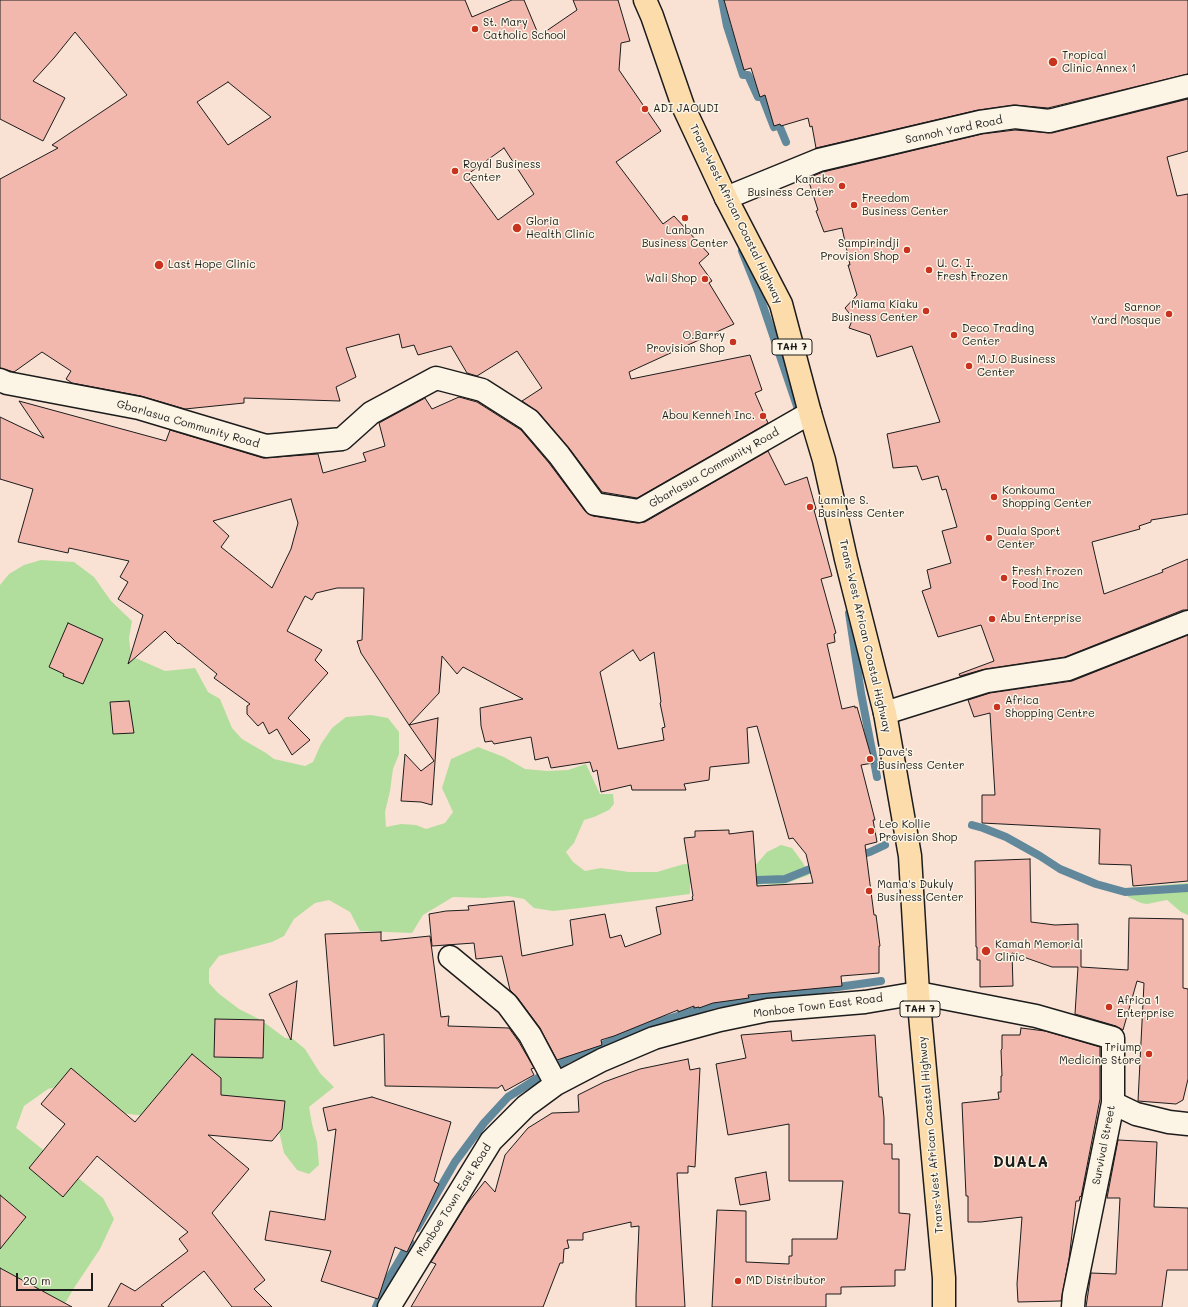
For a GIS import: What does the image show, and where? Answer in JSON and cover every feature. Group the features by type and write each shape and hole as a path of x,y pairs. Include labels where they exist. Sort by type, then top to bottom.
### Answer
{"highway":[{"name":"Trans-West African Coastal Highway","path":"645,0 683,106 726,198 781,304 824,460 846,559 885,712 910,856 918,994 944,1278 944,1307"}],"street":[{"name":"Sannoh Yard Road","path":"726,198 819,160 980,122 1015,117 1049,121 1188,86"},
{"name":"Gbarlasua Community Road","path":"0,380 7,383 139,408 266,446 342,439 371,413 436,378 482,390 529,420 559,455 595,504 639,511 810,413"},
{"path":"885,712 987,681 1068,669 1188,622"},
{"path":"450,957 507,1004 530,1035 556,1084"},
{"name":"Monboe Town East Road","path":"389,1307 491,1141 526,1106 556,1084 602,1060 654,1038 720,1020 768,1010 865,1002 918,994"},
{"name":"Survival Street","path":"918,994 1036,1016 1113,1038 1113,1103 1073,1307"},
{"path":"1113,1103 1136,1114 1169,1122 1188,1124"}],"green space":[{"path":"41,560 74,562 94,577 111,601 132,621 129,638 131,656 165,671 195,668 208,692 220,699 232,728 242,739 274,759 305,766 313,762 321,744 332,728 346,717 371,715 388,718 399,732 399,754 393,769 385,812 386,827 401,824 416,825 426,829 445,823 453,812 442,788 451,759 478,747 504,757 525,769 547,771 568,770 586,764 600,794 613,794 614,804 609,810 584,820 574,843 566,852 573,862 585,871 601,868 629,872 657,872 684,864 730,868 753,868 767,852 781,845 792,848 803,863 809,875 778,885 757,885 719,881 690,884 690,894 553,911 534,908 524,899 508,896 484,898 453,897 423,915 412,933 360,931 350,912 329,900 315,903 294,919 284,936 272,942 219,956 209,969 209,983 218,993 239,1009 261,1020 285,1038 293,1039 305,1049 320,1073 334,1087 309,1107 317,1142 319,1165 309,1174 297,1170 284,1153 279,1131 238,1110 185,1072 172,1076 158,1100 145,1116 121,1113 75,1082 48,1089 24,1106 16,1128 103,1198 114,1219 100,1249 63,1307 0,1307 0,585 9,574 24,565"},
{"path":"1188,883 1188,915 1181,912 1167,900 1147,904 1128,897 1128,888"}],"building":[{"path":"0,0 465,0 472,17 512,0 524,0 539,36 577,10 573,0 618,0 630,41 621,43 619,70 661,131 616,162 663,224 674,216 709,254 699,263 712,281 709,283 734,324 629,372 631,379 750,355 762,390 755,393 768,423 637,498 602,492 569,448 538,412 522,401 542,388 517,351 477,376 467,373 451,346 418,355 414,345 402,348 399,334 346,348 356,377 336,387 340,401 244,398 244,403 185,409 141,396 72,383 66,379 71,371 42,352 14,372 0,368 0,179 58,148 52,145 127,95 75,32 33,81 65,98 43,141 0,119","holes":["228,82 271,117 228,145 197,102","504,148 534,194 498,220 468,179 470,177 468,174"]},
{"path":"724,0 1188,0 1188,74 1048,108 1013,105 978,110 816,148 812,126 810,127 808,118 781,126 780,124 774,126 765,95 760,97 751,68 744,70"},
{"path":"1188,99 1188,151 1167,157 1177,196 1188,194 1188,514 1151,520 1151,522 1139,526 1140,529 1092,542 1104,594 1163,572 1162,570 1188,559 1188,610 1183,610 1065,657 985,669 960,676 959,674 994,661 981,625 938,637 922,591 931,588 927,570 951,563 942,531 957,527 946,489 942,490 938,476 922,480 917,466 893,468 887,434 940,422 912,346 877,357 870,335 849,328 853,318 845,308 857,295 848,265 850,265 842,228 824,232 816,211 818,210 809,182 815,180 813,176 823,172 982,134 1015,130 1052,133"},
{"path":"459,397 477,402 521,430 549,463 585,511 593,516 637,523 645,522 768,451 785,485 807,477 816,509 814,510 832,576 821,579 836,633 834,634 835,642 827,644 842,709 855,706 855,708 857,707 873,763 861,765 875,820 873,820 877,842 865,845 874,915 876,915 880,946 879,973 841,976 842,986 748,995 749,998 713,1003 699,1008 694,1008 694,1006 678,1012 678,1010 601,1040 602,1045 557,1060 540,1028 510,990 502,956 476,959 474,943 432,946 429,914 446,911 469,910 468,906 514,901 522,956 573,945 570,920 605,914 610,938 621,935 625,947 661,934 656,907 693,900 684,838 695,837 695,831 729,830 729,834 753,831 757,886 813,883 806,854 793,838 789,839 757,726 747,728 749,763 710,767 709,780 684,784 686,790 632,790 631,785 601,792 597,770 593,772 590,762 551,768 548,757 535,760 531,737 494,744 492,741 485,742 481,726 480,708 523,699 463,667 457,674 442,656 439,693 409,725 361,653 357,641 362,640 364,588 337,588 316,593 312,600 305,596 287,631 322,650 315,660 328,673 288,718 310,740 292,755 277,729 269,734 263,722 258,726 247,714 247,706 250,704 214,678 217,674 179,643 178,644 165,631 128,664 143,615 118,599 128,582 120,577 129,561 69,548 68,553 18,542 33,489 0,479 0,417 44,438 19,401 166,441 170,430 263,458 318,454 323,473 366,461 363,453 385,446 379,423 425,398 432,409","holes":["291,499 298,523 291,549 272,588 221,547 229,536 213,521","633,650 640,661 654,652 660,703 665,727 662,728 664,740 618,749 600,672"]},
{"path":"68,623 103,639 83,684 63,676 64,674 49,667"},
{"path":"1188,635 1188,881 1133,886 1131,865 1099,864 1100,829 982,823 982,795 995,795 990,713 974,717 968,700 990,693 1072,681"},
{"path":"129,701 134,733 113,734 110,702"},
{"path":"438,718 432,805 421,802 401,801 405,754 421,771 434,761 409,725"},
{"path":"1030,859 1031,922 1055,925 1078,924 1078,944 1081,945 1081,967 1128,970 1129,918 1183,919 1183,988 1188,989 1188,1079 1183,1100 1176,1104 1138,1101 1144,983 1137,981 1123,1030 1116,1026 1075,1014 1078,967 1052,967 1012,953 1013,986 980,987 980,960 977,960 976,947 975,861"},
{"path":"381,932 381,941 430,936 441,1017 449,1016 448,1026 509,1028 534,1068 531,1069 534,1075 505,1091 502,1085 498,1088 385,1086 384,1034 334,1046 325,934"},
{"path":"297,981 291,1040 269,994"},
{"path":"215,1019 264,1020 263,1058 214,1057"},
{"path":"1021,1028 1045,1031 1100,1047 1100,1099 1081,1197 1080,1196 1079,1201 1076,1201 1069,1259 1061,1301 1018,1302 1017,1284 1022,1217 968,1222 968,1196 966,1196 962,1103 999,1099 998,1092 1001,1092 1002,1076 1002,1035 1020,1035"},
{"path":"791,1031 792,1041 875,1035 879,1097 882,1097 884,1118 884,1144 892,1144 892,1159 899,1159 899,1213 910,1214 905,1270 895,1270 895,1286 841,1287 841,1294 826,1294 826,1307 712,1307 717,1210 746,1211 746,1262 789,1264 789,1256 792,1256 792,1239 837,1239 843,1181 789,1181 789,1124 728,1135 716,1064 746,1058 741,1035"},
{"path":"192,1054 221,1078 221,1095 285,1101 282,1129 272,1141 208,1135 249,1169 212,1213 265,1280 254,1289 272,1307 232,1307 204,1271 161,1305 164,1307 108,1307 121,1283 135,1291 188,1251 179,1239 188,1232 97,1156 63,1197 29,1168 65,1124 41,1104 71,1068 135,1122"},
{"path":"688,1059 690,1070 700,1068 695,1167 688,1166 688,1173 677,1173 685,1307 636,1307 639,1226 631,1227 631,1222 583,1233 583,1240 567,1240 569,1248 564,1249 563,1263 560,1263 543,1307 411,1307 436,1264 431,1262 466,1205 485,1181 495,1192 505,1155 528,1128 552,1113 579,1112 578,1095 604,1082 640,1069"},
{"path":"372,1097 451,1122 434,1181 439,1184 407,1252 395,1247 378,1299 321,1281 331,1251 265,1240 270,1211 325,1220 336,1129 328,1131 323,1108"},
{"path":"1118,1140 1157,1142 1154,1207 1188,1208 1188,1270 1167,1270 1162,1307 1086,1307 1091,1273 1116,1274 1120,1198 1107,1198"},
{"path":"766,1172 770,1200 740,1205 735,1178"},
{"path":"0,1195 26,1217 0,1249"},
{"path":"0,1268 72,1307 0,1307"}],"waterway":[{"path":"722,0 727,26 743,75 748,75 758,97 762,96 774,127 779,125 786,142"},
{"path":"742,251 758,291 800,415"},
{"path":"849,613 861,693 877,777"},
{"path":"972,825 1006,837 1060,869 1096,884 1125,892 1188,888"},
{"path":"856,856 870,852 885,845"},
{"path":"757,880 785,879 820,865"},
{"path":"417,1228 455,1162 484,1123 508,1097 568,1059 658,1022 716,1004 881,981"},
{"path":"376,1307 386,1283 410,1242"}],"place":[{"name":"St. Mary Catholic School","path":"475,29"},
{"name":"Tropical Clinic Annex 1","path":"1053,62"},
{"name":"ADI JAOUDI","path":"645,109"},
{"name":"Royal Business Center","path":"455,171"},
{"name":"Kanako Business Center","path":"842,186"},
{"name":"Freedom Business Center","path":"854,205"},
{"name":"Lanban Business Center","path":"685,218"},
{"name":"Gloria Health Clinic","path":"517,228"},
{"name":"Sampirindji Provision Shop","path":"907,250"},
{"name":"Last Hope Clinic","path":"159,265"},
{"name":"U. C. I. Fresh Frozen","path":"929,270"},
{"name":"Wali Shop","path":"705,279"},
{"name":"Miama Kiaku Business Center","path":"926,311"},
{"name":"Sarnor Yard Mosque","path":"1169,314"},
{"name":"Deco Trading Center","path":"954,335"},
{"name":"O.Barry Provision Shop","path":"733,342"},
{"name":"M.J.O Business Center","path":"969,366"},
{"name":"Abou Kenneh Inc.","path":"763,416"},
{"name":"Konkouma Shopping Center","path":"994,497"},
{"name":"Lamine S. Business Center","path":"810,507"},
{"name":"Duala Sport Center","path":"989,538"},
{"name":"Fresh Frozen Food Inc","path":"1004,578"},
{"name":"Abu Enterprise","path":"992,619"},
{"name":"Africa Shopping Centre","path":"997,707"},
{"name":"Dave's Business Center","path":"870,759"},
{"name":"Leo Kollie Provision Shop","path":"871,831"},
{"name":"Mama's Dukuly Business Center","path":"869,891"},
{"name":"Kamah Memorial Clinic","path":"986,951"},
{"name":"Africa 1 Enterprise","path":"1109,1007"},
{"name":"Triump Medicine Store","path":"1149,1054"},
{"name":"MD Distributor","path":"738,1281"}],"district":[{"name":"DUALA","path":"1021,1162"}]}
